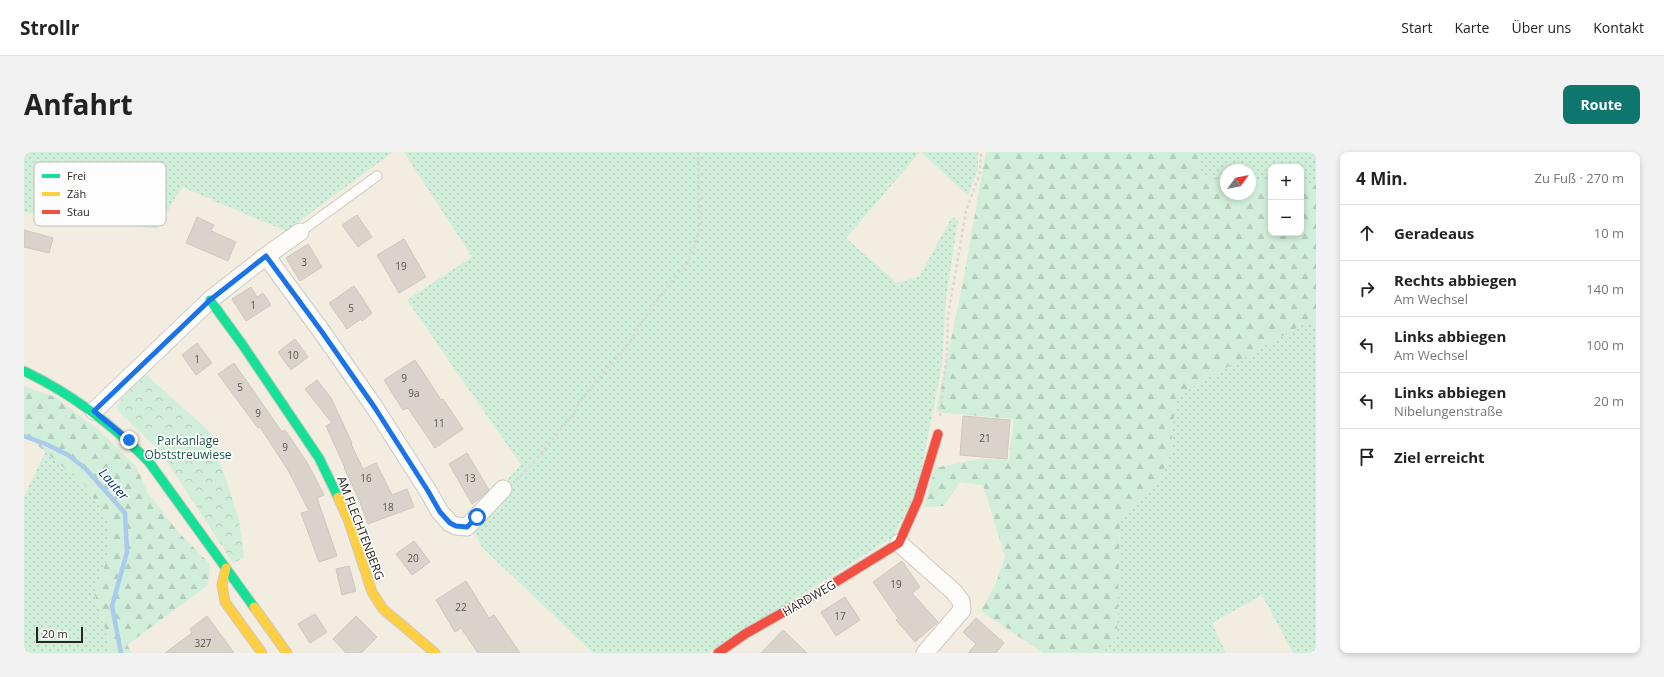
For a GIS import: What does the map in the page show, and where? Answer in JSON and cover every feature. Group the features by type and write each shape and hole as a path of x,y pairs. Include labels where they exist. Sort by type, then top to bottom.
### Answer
{"street":[{"path":"94,411 210,300 266,256 300,232"},
{"path":"266,256 322,332 375,408 440,512 450,523 456,526 467,527 503,489"},
{"name":"AM FLECHTENBERG","path":"210,300 242,344 319,458 333,485 348,522 372,592 383,609 435,653"},
{"path":"24,371 42,379 94,411 129,440 149,462 287,653"},
{"path":"925,653 962,610 961,601 954,592 899,543 918,500 938,434"},
{"name":"HARDWEG","path":"718,653 745,634 826,588 899,543"},
{"path":"226,568 222,584 225,602 262,653"}],"lane":[{"path":"300,232 377,176"}],"path":[{"path":"503,489 512,484 534,462 572,416 584,396 630,342 678,272 686,268 700,229 698,152"},
{"path":"938,434 948,316 966,211 980,173 980,152"}],"green space":[{"path":"24,152 393,152 286,231 182,187 166,214 166,162 34,162 34,213 24,212"},
{"path":"404,152 920,152 846,238 897,283 919,277 952,217 958,220 946,298 942,365 917,491 893,537 709,653 593,653 481,546 473,528 502,485 521,465 407,300 472,257"},
{"path":"921,152 978,152 978,168 968,196"},
{"path":"986,152 1199,152 1201,177 1220,179 1220,200 1256,200 1256,181 1268,182 1268,236 1304,236 1304,184 1316,185 1316,323 1307,322 1176,396 1170,456 1158,481 1120,522 1117,639 1102,653 1043,653 981,611 996,583 1005,557 983,485 960,482 944,506 924,507 935,468 979,459 1009,460 1014,419 936,412 963,282"},
{"path":"1199,152 1316,152 1316,185 1304,184 1304,164 1268,164 1268,182 1256,181 1256,164 1220,164 1220,179 1201,177"},
{"path":"134,226 159,226 157,229"},
{"path":"1307,322 1316,323 1316,653 1293,653 1262,595 1212,623 1226,653 1102,653 1117,638 1120,521 1158,481 1170,456 1176,396"},
{"name":"Parkanlage Obststreuwiese","path":"134,364 210,432 239,520 244,558 233,563 161,452 117,410"},
{"path":"24,386 55,397 100,431 136,466 147,492 179,533 210,564 208,585 127,645 132,653 112,653 94,592 109,555 109,520 84,484 24,434"},
{"path":"46,451 84,484 109,520 109,555 94,593 112,653 24,653 24,497"}],"building":[{"path":"357,215 372,237 358,247 342,225"},
{"path":"197,217 214,225 211,231 236,242 228,261 186,243"},
{"path":"24,230 53,238 49,253 24,247"},
{"path":"404,239 426,277 399,293 377,255"},
{"path":"308,244 322,267 300,281 286,258"},
{"path":"354,286 372,313 362,321 361,319 347,329 329,303"},
{"path":"251,287 257,297 263,293 271,305 246,321 232,299"},
{"path":"295,339 308,357 291,370 278,352"},
{"path":"197,343 212,363 196,375 182,355"},
{"path":"415,360 441,400 443,399 463,429 435,448 408,408 403,410 384,380"},
{"path":"234,363 282,432 285,430 308,464 324,495 317,498 337,556 319,562 301,513 309,511 288,470 260,427 258,428 218,374"},
{"path":"317,380 331,398 363,469 376,463 392,495 407,489 414,507 368,524 358,497 326,426 332,423 305,389"},
{"path":"963,416 1010,420 1007,459 960,455"},
{"path":"467,453 489,490 472,504 449,464"},
{"path":"414,541 430,562 412,575 396,554"},
{"path":"902,561 920,587 912,593 938,622 915,642 896,620 898,618 873,582"},
{"path":"349,566 356,591 342,595 336,569"},
{"path":"466,581 489,618 494,615 520,653 478,653 461,628 455,632 436,600"},
{"path":"845,597 860,620 836,636 821,612"},
{"path":"315,614 327,632 310,643 298,624"},
{"path":"207,616 234,653 165,653 192,633 190,629"},
{"path":"356,616 377,637 361,653 346,653 333,639"},
{"path":"976,618 1004,643 996,653 968,653 976,644 963,632"},
{"path":"783,630 807,653 761,653"}],"waterway":[{"name":"Lauter","path":"24,436 46,444 68,455 85,468 125,513 127,552 112,606 121,653"}],"traffic: fast":[{"path":"210,300 242,344 319,458 338,497"},
{"path":"24,371 59,390 91,411 121,435 149,462 254,607"}],"traffic: slow":[{"path":"338,497 349,522 372,592 383,609 435,653"},
{"path":"226,568 222,584 225,602 262,653"},
{"path":"254,607 287,653"}],"traffic: jam":[{"path":"718,653 745,634 826,588 899,543 918,500 938,434"}],"route":[{"path":"129,440 94,411 210,300 266,256 322,332 375,408 440,512 450,523 456,526 467,527 477,517"}]}
